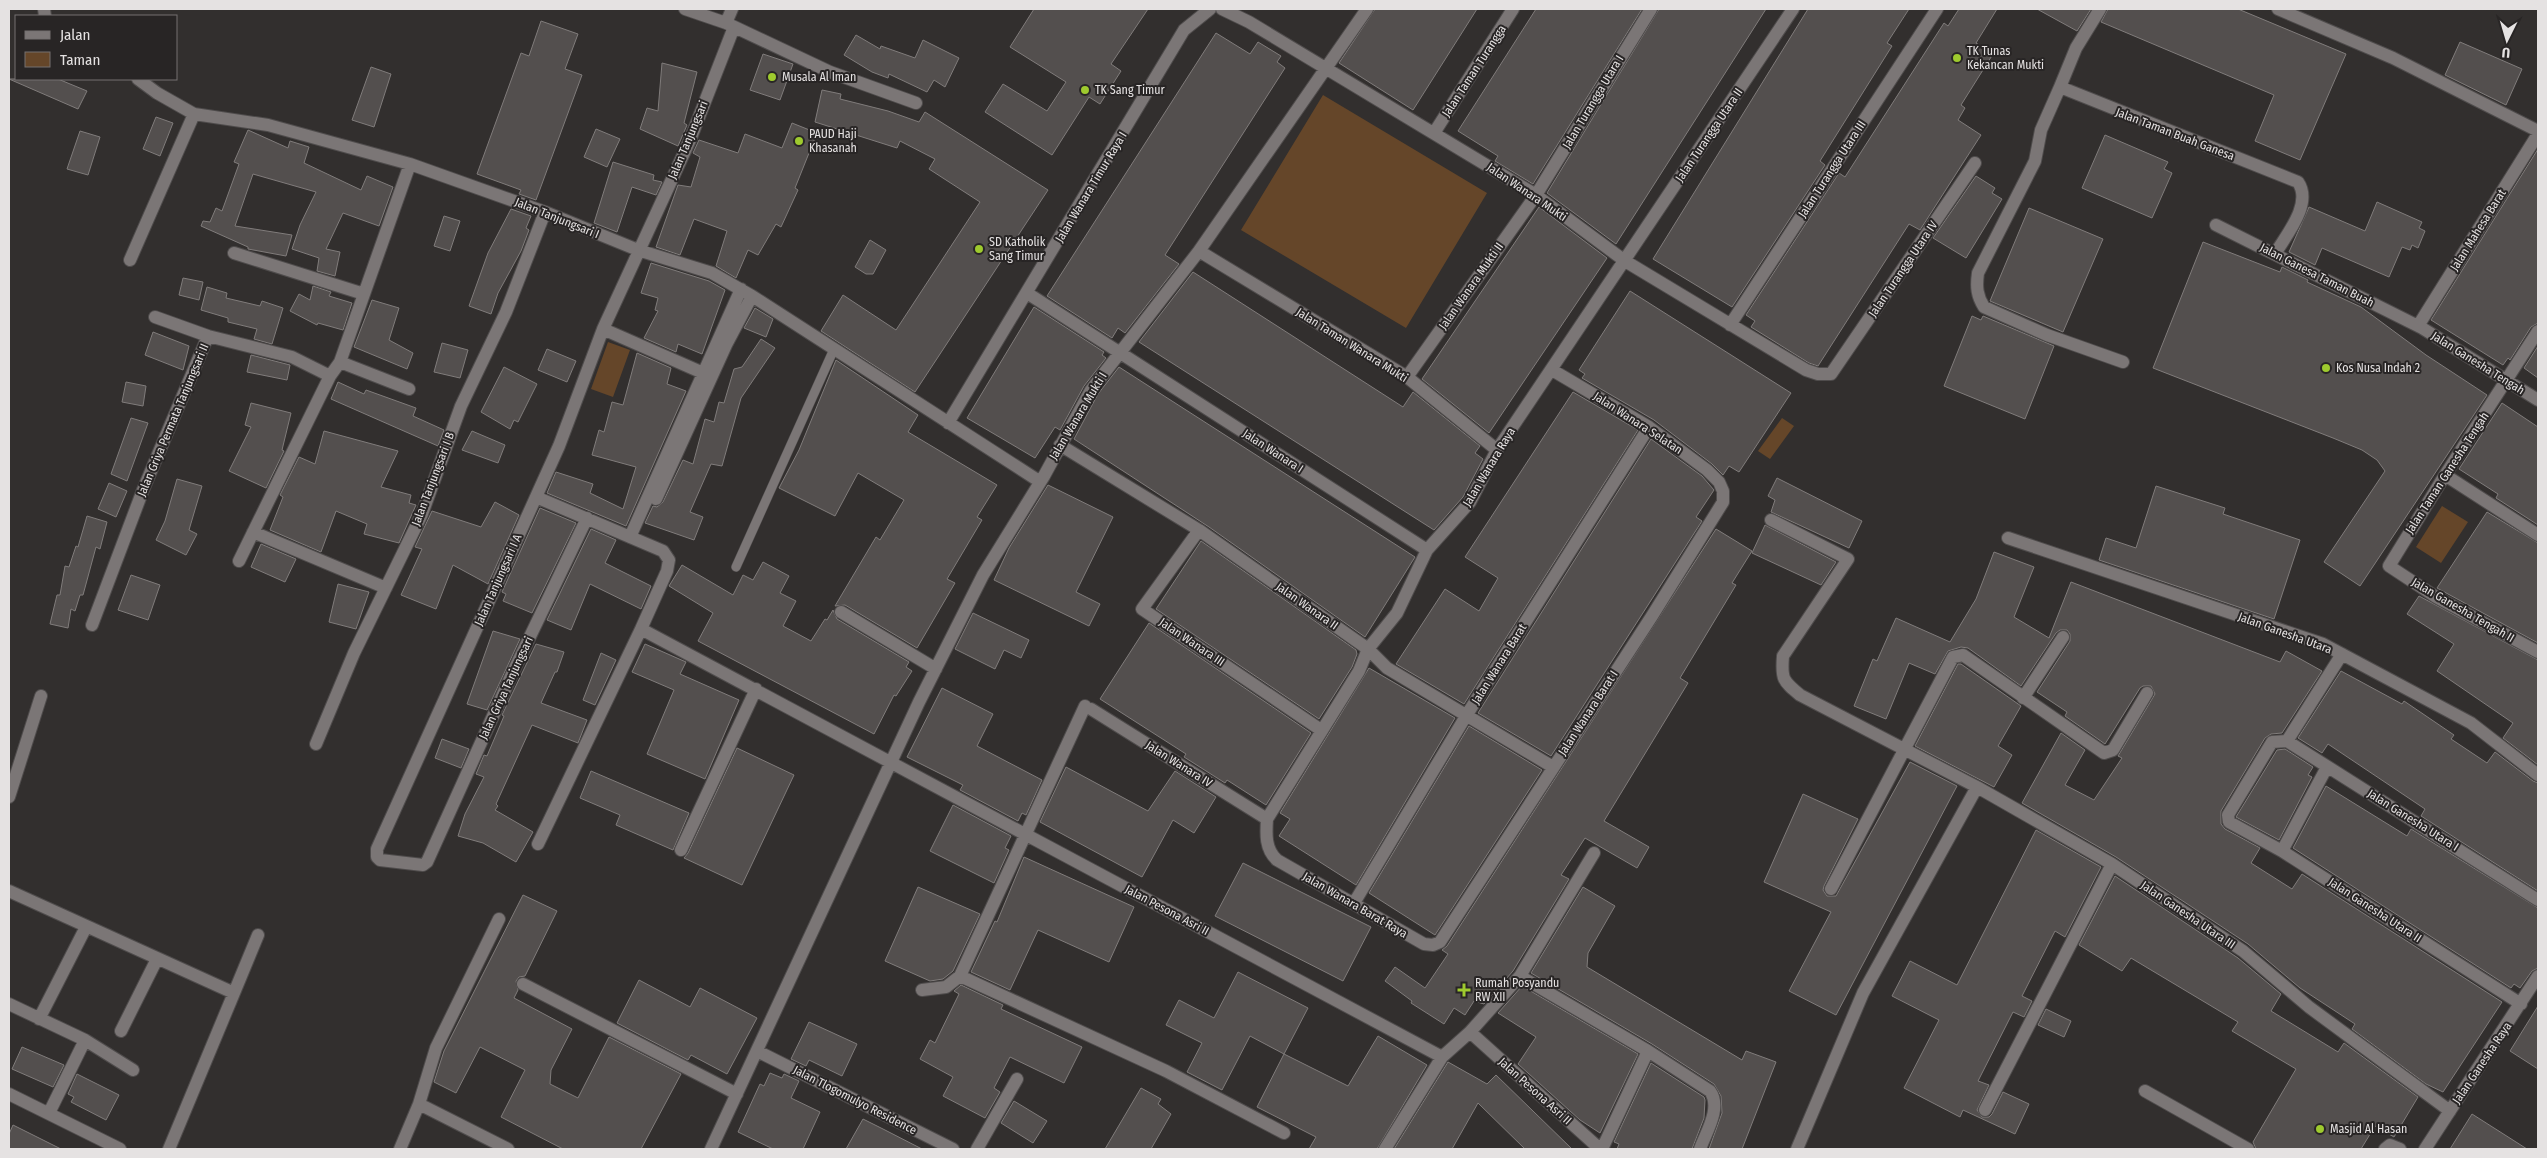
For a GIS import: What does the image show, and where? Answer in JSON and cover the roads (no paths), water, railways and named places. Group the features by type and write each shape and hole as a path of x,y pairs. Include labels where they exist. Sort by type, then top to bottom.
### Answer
{"street":[{"path":"685,9 730,25 830,72 916,103"},
{"name":"Jalan Tanjungsari","path":"638,250 690,140 730,25 732,9"},
{"name":"Jalan Wanara Timur Raya I","path":"948,423 994,343 1027,292 1184,30 1210,9"},
{"name":"Jalan Wanara Mukti","path":"1222,9 1249,22 1536,196 1625,261 1730,325 1806,370 1818,374 1831,374"},
{"name":"Jalan Wanara Mukti I","path":"711,1149 891,764 983,574 1091,390 1119,351 1200,250 1324,69 1368,9"},
{"name":"Jalan Taman Turangga","path":"1434,133 1514,9"},
{"name":"Jalan Turangga Utara I","path":"1536,196 1651,9"},
{"name":"Jalan Turangga Utara II","path":"1625,261 1792,9"},
{"path":"2100,9 2076,48 2041,130 2035,161 1978,273 1976,286 1979,299 1984,307 2047,334 2123,362"},
{"path":"2278,9 2393,58 2538,132"},
{"name":"Jalan Turangga Utara III","path":"1730,325 1932,10"},
{"name":"Jalan Tanjungsari I","path":"139,80 156,93 194,114 268,125 410,164 545,212 638,250 712,273 741,288 1039,481"},
{"name":"Jalan Taman Buah Ganesa","path":"2060,87 2298,182 2304,197 2301,208 2275,254"},
{"path":"130,260 194,114"},
{"name":"Jalan Mahesa Barat","path":"2418,326 2538,132"},
{"path":"239,561 330,376 340,362 410,164"},
{"name":"Jalan Turangga Utara IV","path":"1831,374 1975,164"},
{"name":"Jalan Wanara Mukti II","path":"1407,378 1536,196"},
{"name":"Jalan Tanjungsari I B","path":"316,744 354,652 422,514 461,406 506,312 545,212"},
{"name":"Jalan Ganesa Taman Buah","path":"2216,225 2418,326"},
{"name":"Jalan Tanjungsari I A","path":"428,859 424,865 380,860 377,854 559,446 603,329 638,250"},
{"name":"Jalan Taman Wanara Mukti","path":"1200,250 1407,378 1497,450"},
{"path":"234,253 364,294"},
{"name":"Jalan Wanara Raya","path":"1266,819 1359,671 1368,649 1397,613 1427,550 1470,502 1497,450 1625,261"},
{"path":"634,538 708,374 741,288"},
{"name":"Jalan Wanara I","path":"1027,292 1427,550"},
{"path":"708,374 752,296"},
{"path":"155,317 208,336"},
{"name":"Jalan Ganesha Tengah","path":"2418,326 2538,400"},
{"path":"603,329 708,374"},
{"name":"Jalan Taman Ganesha Tengah","path":"2389,566 2444,475 2538,331"},
{"name":"Jalan Griya Permata Tanjungsari II","path":"92,625 143,490 208,336 292,357 330,376"},
{"path":"340,362 409,389"},
{"name":"Jalan Wanara Selatan","path":"1552,370 1649,427 1707,470 1719,482"},
{"name":"Jalan Wanara Barat","path":"1354,903 1466,716 1649,427"},
{"name":"Jalan Wanara II","path":"1060,445 1199,530 1368,649 1387,668 1553,767"},
{"path":"2444,475 2538,535"},
{"name":"Jalan Wanara Barat I","path":"1440,942 1723,502 1723,491 1719,482"},
{"path":"536,497 634,538 663,552 669,560 667,571 641,629 538,844"},
{"name":"Jalan Griya Tanjungsari","path":"428,859 512,674 586,518"},
{"name":"Jalan Ganesha Utara III","path":"1771,520 1848,559 1783,656 1781,673 1785,682 1800,695 1977,787 2112,864 2244,951 2303,1002 2450,1110"},
{"name":"Jalan Wanara III","path":"1199,530 1142,608 1322,730"},
{"path":"253,532 386,588"},
{"name":"Jalan Ganesha Utara","path":"2008,538 2323,644 2471,723 2538,775"},
{"name":"Jalan Ganesha Tengah II","path":"2389,566 2436,597 2538,652"},
{"path":"841,612 936,669"},
{"name":"Jalan Pesona Asri II","path":"641,629 1442,1057"},
{"path":"2023,698 2064,637"},
{"path":"1831,888 1906,750 1953,657 1957,654 1963,655 2104,753 2113,750 2148,693"},
{"path":"2287,741 2342,654"},
{"path":"680,850 756,689"},
{"path":"9,797 42,696"},
{"name":"Jalan Wanara IV","path":"1025,834 1088,708 1266,819"},
{"name":"Jalan Ganesha Utara I","path":"2287,741 2538,900"},
{"name":"Jalan Ganesha Utara II","path":"2287,741 2272,742 2228,815 2228,819 2282,851 2521,1004"},
{"path":"2282,851 2328,767"},
{"path":"1797,1149 1863,993 1977,787"},
{"name":"Jalan Wanara Barat Raya","path":"1266,819 1266,836 1272,856 1424,944 1433,945 1440,942"},
{"path":"922,990 946,987 960,976 1025,834"},
{"path":"1385,1149 1442,1057 1470,1032 1520,976 1594,853"},
{"path":"1985,1110 2112,864"},
{"path":"9,891 234,993"},
{"path":"400,1149 419,1104 436,1048 499,919"},
{"path":"39,1019 86,927"},
{"path":"169,1149 258,935"},
{"path":"121,1032 157,959"},
{"path":"960,976 1157,1068 1284,1132"},
{"path":"1520,976 1648,1051 1710,1091 1715,1098 1716,1106 1700,1149"},
{"name":"Jalan Ganesha Raya","path":"2426,1149 2538,976"},
{"path":"523,984 737,1094"},
{"path":"9,1004 85,1040 133,1070"},
{"name":"Jalan Pesona Asri II","path":"1470,1032 1601,1149 1648,1051"},
{"path":"49,1114 85,1040"},
{"name":"Jalan Tlogomulyo Residence","path":"757,1051 952,1149"},
{"path":"977,1149 1016,1079"},
{"path":"2145,1090 2248,1149"},
{"path":"9,1094 120,1149"},
{"path":"419,1104 508,1149"},
{"path":"2385,1149 2390,1145 2400,1149"}],"lane":[{"path":"736,567 834,349"}],"place":[{"name":"TK Tunas Kekancan Mukti","path":"1957,58"},
{"name":"Musala Al Iman","path":"772,77"},
{"name":"TK Sang Timur","path":"1085,90"},
{"name":"PAUD Haji Khasanah","path":"799,141"},
{"name":"SD Katholik Sang Timur","path":"979,249"},
{"name":"Kos Nusa Indah 2","path":"2326,368"},
{"name":"Rumah Posyandu RW XII","path":"1464,990"},
{"name":"Masjid Al Hasan","path":"2320,1129"}]}
